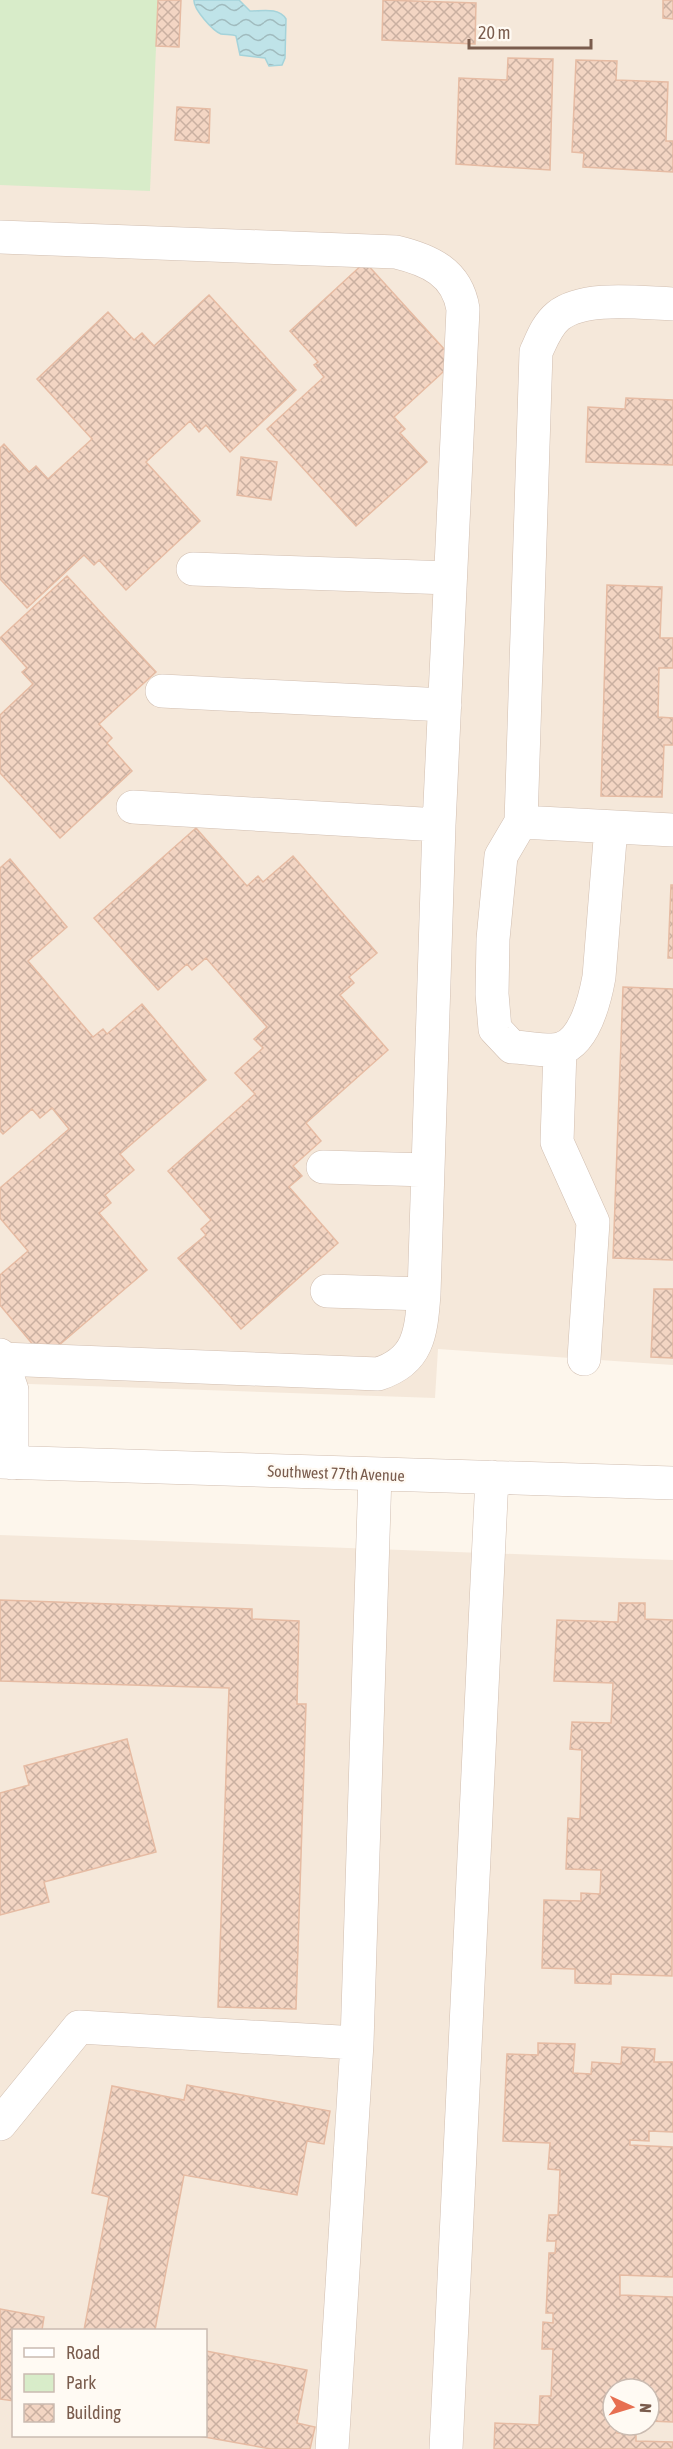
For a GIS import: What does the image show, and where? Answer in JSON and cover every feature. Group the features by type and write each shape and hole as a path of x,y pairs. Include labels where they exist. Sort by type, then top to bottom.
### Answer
{"street":[{"path":"0,237 396,252 427,261 441,269 455,286 461,297 463,309 439,825 424,1294 422,1324 412,1350 404,1361 378,1374 1,1357 12,1390 6,1463"},
{"path":"611,827 599,977 595,999 587,1020 576,1038 560,1049 512,1047 495,1029 492,994 493,939 501,856 521,822 536,352 545,331 558,315 578,306 613,302 673,304"},
{"path":"193,569 450,578"},
{"path":"162,691 445,705"},
{"path":"133,807 439,825"},
{"path":"521,822 673,830"},
{"path":"560,1049 557,1142 593,1222 584,1359"},
{"path":"323,1167 428,1170"},
{"path":"327,1291 424,1294"},
{"name":"Southwest 77th Avenue","path":"6,1463 673,1483"},
{"path":"332,2449 357,2043 375,1474"},
{"path":"446,2449 492,1477"},
{"path":"0,2124 79,2027 357,2043"}],"shaded area":[{"path":"0,0 673,0 673,1365 438,1349 435,1398 0,1383"},
{"path":"0,1535 673,1560 673,2449 0,2449"}],"green space":[{"path":"0,0 158,0 150,191 0,185"}],"water":[{"path":"194,0 239,0 250,11 270,10 283,15 286,19 285,58 282,65 269,66 265,58 240,55 236,36 221,34 213,29 200,14"}],"building":[{"path":"158,0 181,0 179,47 156,46"},
{"path":"383,0 476,3 475,44 382,40"},
{"path":"663,0 673,0 673,19 663,18"},
{"path":"508,58 553,59 550,170 456,164 459,78 507,80"},
{"path":"576,60 617,61 616,80 668,82 666,141 673,141 673,172 583,167 584,153 572,152"},
{"path":"177,107 210,109 209,143 175,140"},
{"path":"365,262 455,361 394,417 405,429 400,433 427,462 356,526 267,429 324,377 314,365 318,362 290,331"},
{"path":"209,295 296,390 230,452 206,425 199,432 190,421 146,462 200,521 126,590 99,560 94,565 84,555 27,608 0,579 0,448 4,444 29,472 36,466 48,479 92,439 37,379 108,312 134,340 142,333 154,346"},
{"path":"626,398 673,400 673,465 586,462 588,407 625,409"},
{"path":"241,457 277,462 271,500 237,495"},
{"path":"67,576 156,672 99,724 112,738 107,743 132,771 60,838 0,773 0,715 33,684 22,672 27,668 0,638"},
{"path":"607,585 662,587 660,638 673,638 673,668 659,668 658,717 673,718 673,745 664,745 662,797 601,796"},
{"path":"196,828 247,886 258,876 263,882 293,856 377,953 349,977 354,983 340,995 388,1050 306,1123 321,1141 293,1166 302,1176 289,1187 338,1243 241,1329 178,1258 206,1235 201,1229 211,1220 168,1171 255,1094 235,1073 263,1048 254,1039 267,1027 206,958 192,970 187,964 158,990 94,918"},
{"path":"10,859 67,927 28,961 93,1037 103,1029 107,1034 142,1004 206,1080 120,1154 134,1170 105,1195 111,1203 99,1213 147,1270 44,1358 0,1305 0,1275 28,1251 0,1218 0,1188 69,1129 52,1108 40,1118 32,1109 3,1134 0,1131 0,868"},
{"path":"671,885 673,885 673,958 668,958"},
{"path":"623,987 673,989 673,1260 613,1258"},
{"path":"654,1289 673,1289 673,1358 651,1357"},
{"path":"0,1600 252,1609 252,1619 299,1621 297,1704 306,1704 296,2009 218,2007 229,1688 0,1681"},
{"path":"619,1603 645,1603 645,1619 673,1620 672,1976 611,1974 611,1984 575,1983 575,1969 542,1968 544,1900 581,1901 581,1893 600,1894 601,1870 566,1869 568,1818 580,1819 582,1750 570,1749 572,1722 611,1723 613,1683 554,1681 557,1620 618,1622"},
{"path":"127,1739 156,1852 44,1882 49,1902 0,1915 0,1793 29,1785 24,1766"},
{"path":"538,2043 575,2044 573,2073 591,2074 592,2062 621,2064 622,2047 655,2049 654,2062 673,2062 673,2132 649,2131 649,2141 630,2140 630,2145 673,2147 673,2277 620,2275 620,2295 673,2297 673,2422 661,2422 661,2377 601,2377 601,2437 636,2437 636,2441 673,2442 672,2449 494,2449 495,2423 539,2425 540,2396 551,2396 553,2349 542,2349 543,2322 553,2323 553,2313 546,2313 549,2253 555,2253 556,2241 547,2241 549,2215 558,2215 560,2170 548,2169 550,2143 503,2141 507,2054 538,2055"},
{"path":"187,2085 330,2111 324,2144 307,2141 297,2195 184,2175 155,2329 84,2329 109,2197 92,2193 112,2086 184,2100"},
{"path":"0,2309 44,2317 42,2329 12,2329 12,2401 0,2399"},
{"path":"207,2351 307,2370 297,2423 315,2427 310,2449 271,2449 205,2437 207,2437"}]}
